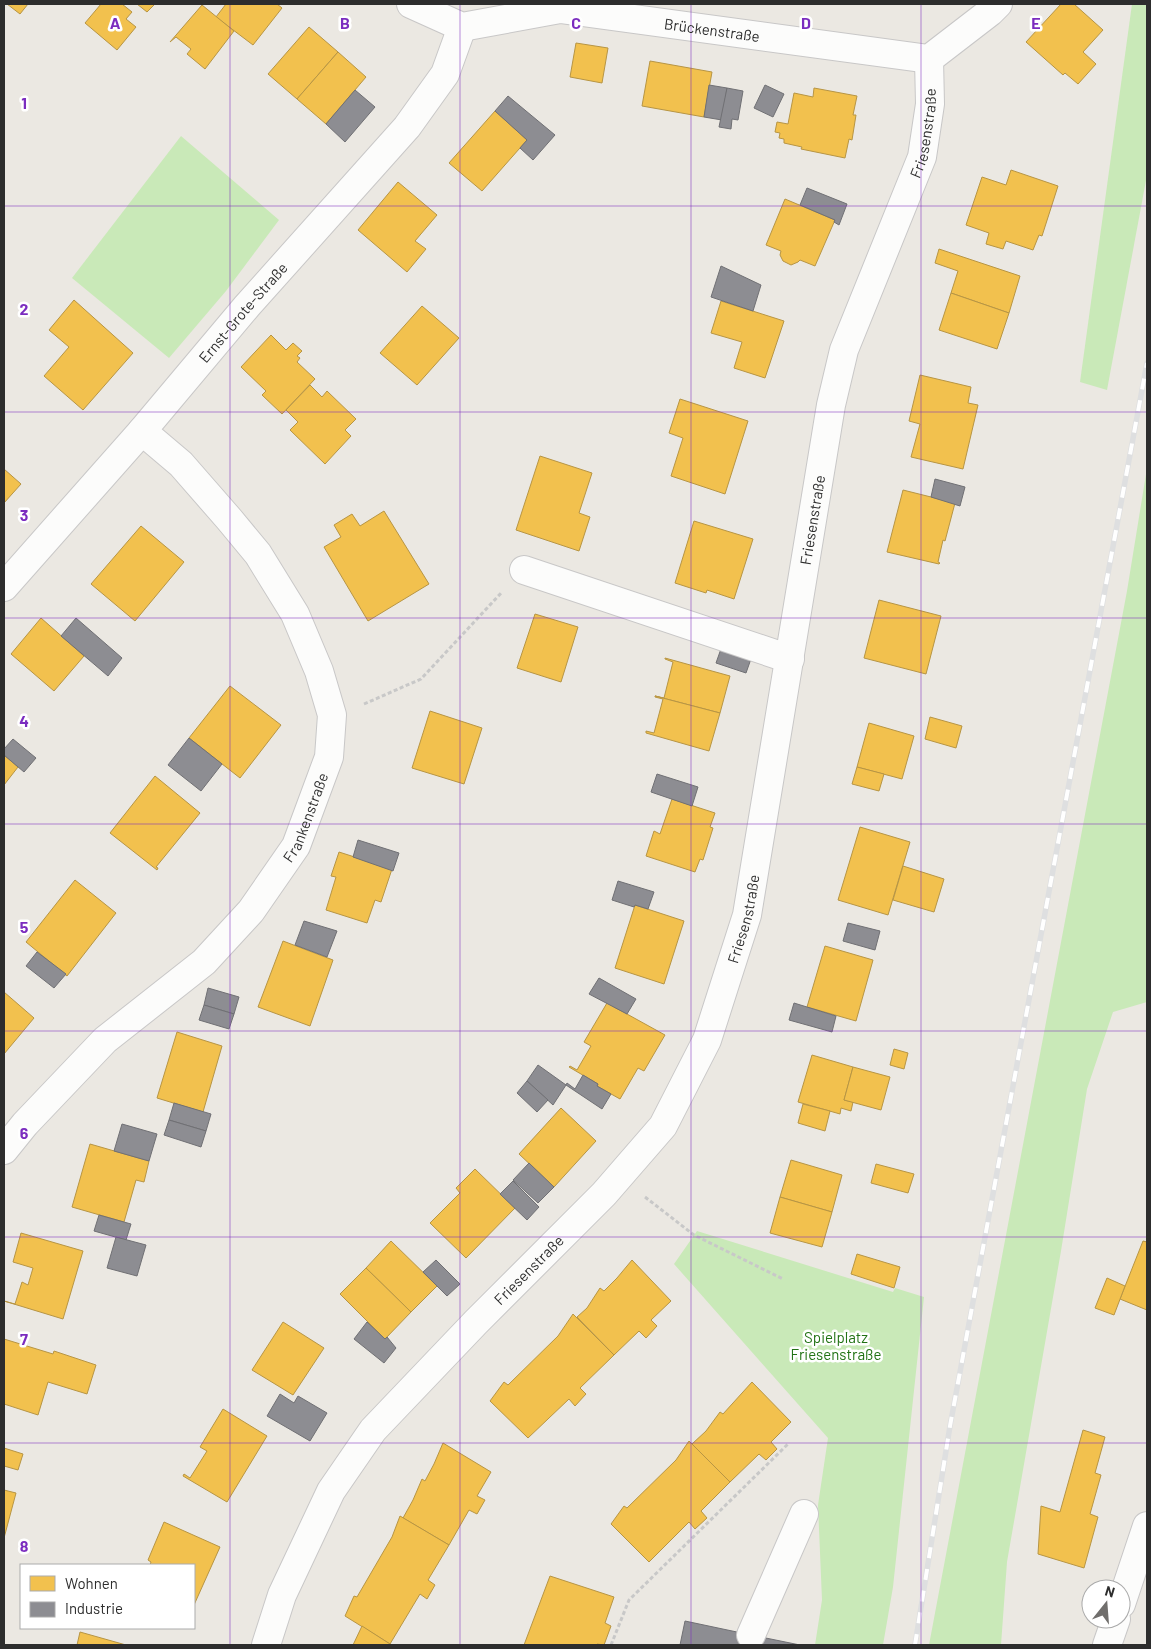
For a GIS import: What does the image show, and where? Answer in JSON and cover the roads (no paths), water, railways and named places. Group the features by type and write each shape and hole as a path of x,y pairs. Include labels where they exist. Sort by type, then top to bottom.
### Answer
{"street":[{"path":"411,4 462,27"},
{"path":"928,59 998,4"},
{"name":"Brückenstraße","path":"462,27 561,6 928,59"},
{"name":"Ernst-Grote-Straße","path":"4,587 142,430 247,306 407,127 445,74 462,27"},
{"name":"Friesenstraße","path":"266,1645 282,1595 331,1491 373,1430 476,1322 604,1194 663,1126 707,1040 747,915 831,405 844,350 922,156 930,104 928,59"},
{"name":"Frankenstraße","path":"4,1150 25,1124 105,1040 204,962 251,911 296,846 329,757 332,714 319,671 295,614 258,554 229,519 181,464 142,430"},
{"path":"514,579 790,659"},
{"path":"751,1635 804,1514"},
{"path":"1132,1592 1147,1526"},
{"path":"1107,1645 1113,1629"}],"railway":[{"path":"915,1645 950,1426 1147,363"}],"park label":[{"name":"Spielplatz Friesenstraße","path":"836,1346"}]}
